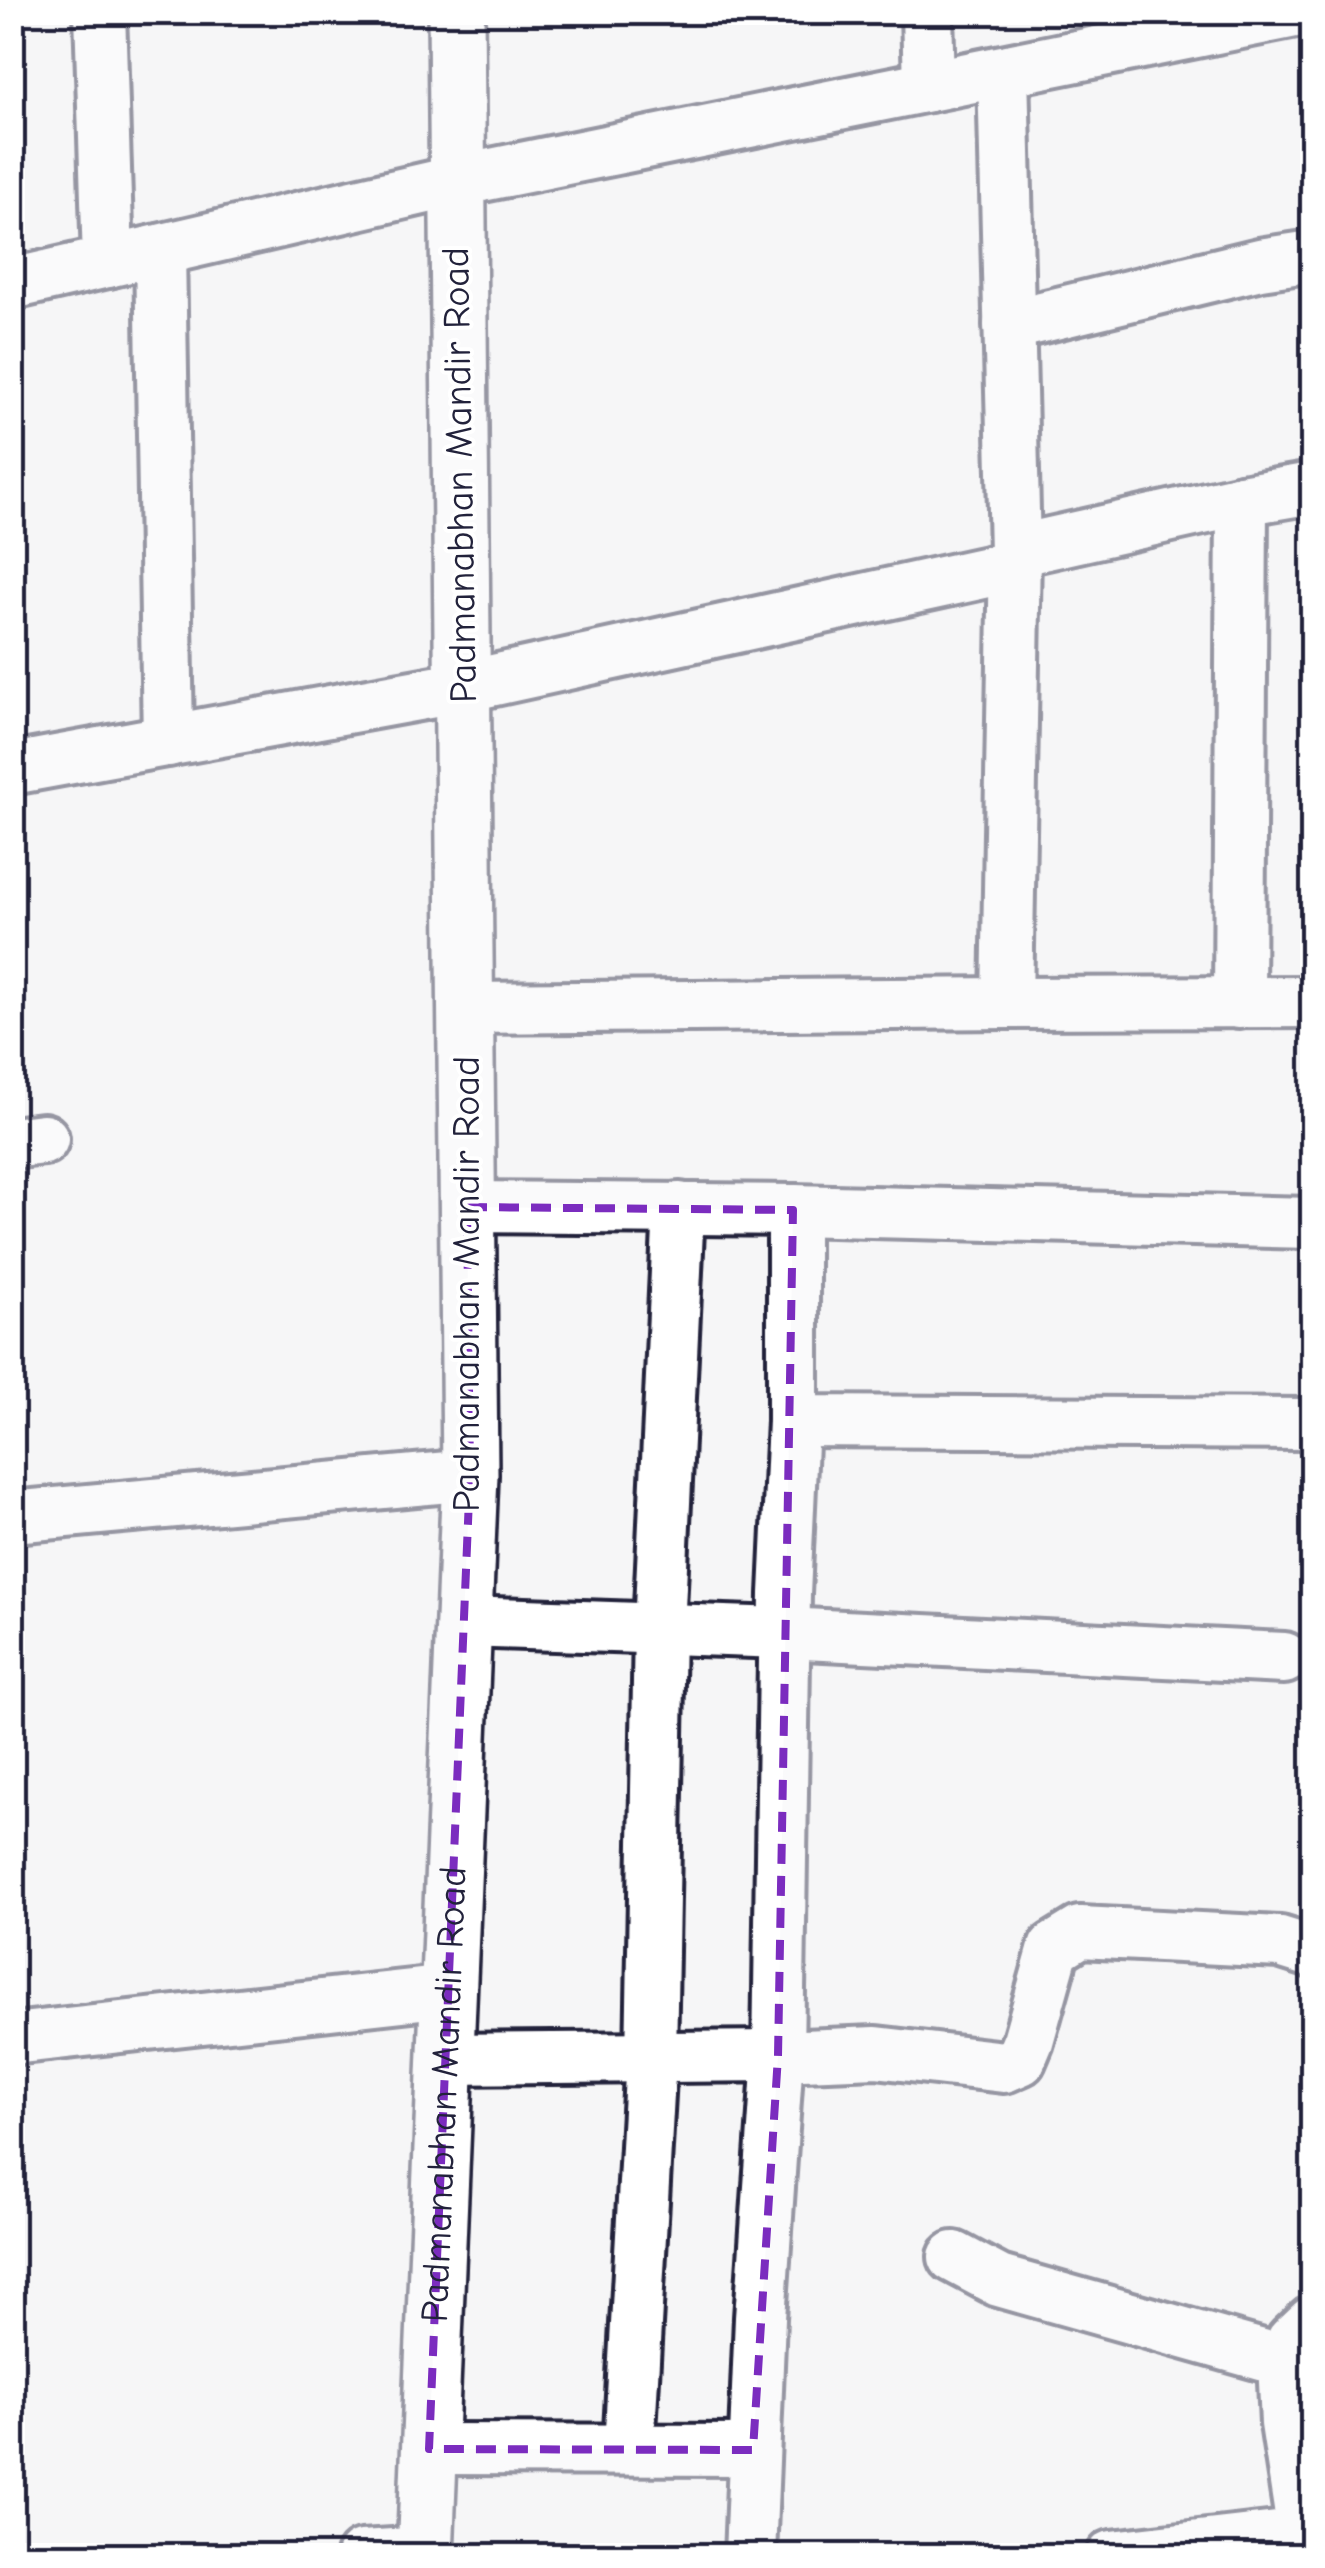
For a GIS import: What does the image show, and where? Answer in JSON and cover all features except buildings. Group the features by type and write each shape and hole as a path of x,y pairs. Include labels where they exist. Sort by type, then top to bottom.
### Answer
{"street":[{"path":"100,12 108,262"},
{"name":"Padmanabhan Mandir Road","path":"425,2554 470,1475 456,12"},
{"path":"927,12 929,86"},
{"path":"12,284 457,181 1295,12"},
{"path":"1004,72 1015,559 1006,1003"},
{"path":"160,250 168,740"},
{"path":"1010,324 1260,264 1312,256"},
{"path":"12,769 462,687 1015,559 1242,500 1312,488"},
{"path":"1240,1002 1242,500"},
{"path":"465,1008 1312,1002"},
{"path":"467,1206 1312,1222"},
{"path":"629,2449 651,2058 659,1629 679,1208"},
{"path":"750,2556 778,2056 784,1633 793,1421 793,1210"},
{"path":"793,1421 1312,1424"},
{"path":"12,1517 470,1475"},
{"path":"466,1622 1284,1658"},
{"path":"445,2059 876,2052 1004,2066 1020,2060 1028,2042 1054,1948 1080,1932 1280,1942 1312,1952"},
{"path":"12,2039 448,1991"},
{"path":"954,2258 1000,2281 1283,2361"},
{"path":"1112,2556 1308,2534 1286,2423 1283,2361 1292,2342 1312,2322"},
{"path":"429,2449 753,2450"},
{"path":"362,2556 425,2554"}],"highlighted area":[{"path":"467,1207 793,1210 778,2056 753,2450 429,2449 470,1475"}]}
